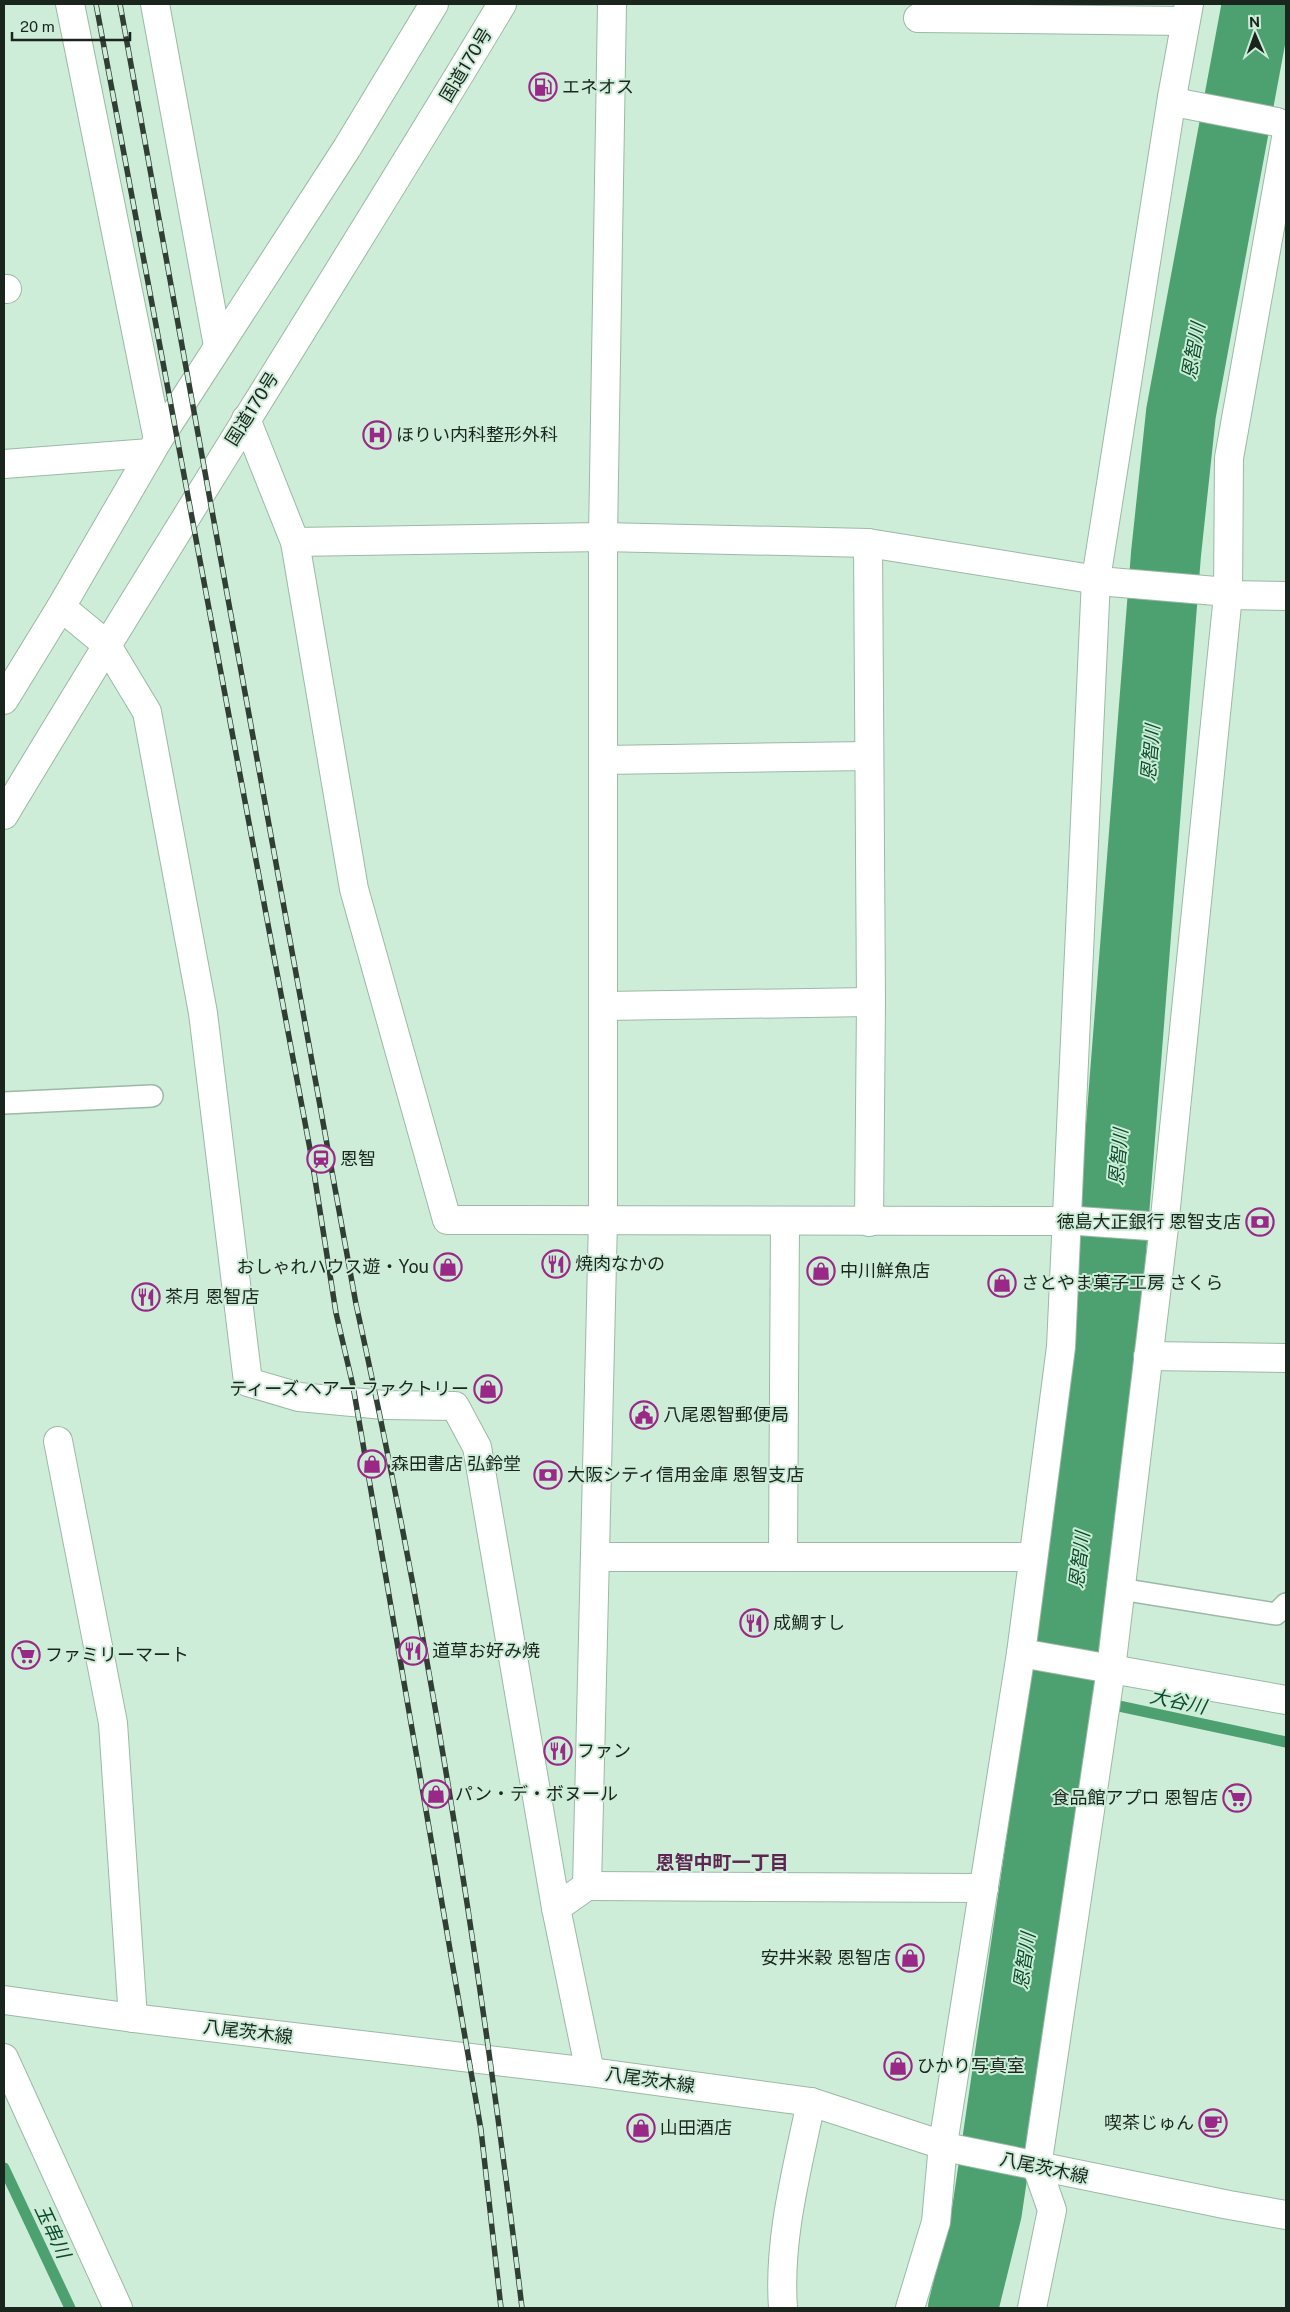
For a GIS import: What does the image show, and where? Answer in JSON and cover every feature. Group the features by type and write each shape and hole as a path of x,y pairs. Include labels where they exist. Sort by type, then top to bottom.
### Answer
{"main road":[{"path":"70,4 154,446"},
{"path":"155,4 218,346"},
{"path":"4,700 61,607 154,446 347,148 434,4"},
{"name":"国道170号","path":"4,815 106,644 392,187 502,4"},
{"path":"587,1886 603,1220 602,538 612,4"},
{"path":"910,2308 936,2222 949,2147 984,1888 1025,1653 1033,1557 1061,1347 1073,1221 1103,580 1178,100 1187,13 918,18"},
{"path":"1032,2308 1052,2210 1030,2166 1111,1669 1164,1227 1222,593 1228,458 1283,129 1178,100"},
{"path":"246,420 295,542 354,889 447,1220 1073,1221 1164,1227"},
{"path":"4,464 154,446"},
{"path":"295,542 602,538 868,543 1103,580 1222,593 1286,596"},
{"path":"868,543 871,1002 869,1222"},
{"path":"61,607 106,644 147,712 203,1013 248,1382 299,1397 384,1405 455,1406 477,1447 556,1908 590,2072"},
{"path":"603,760 868,756"},
{"path":"604,1006 871,1002"},
{"path":"783,1557 785,1221"},
{"path":"1148,1356 1286,1358"},
{"path":"58,1441 113,1724 133,2018"},
{"path":"595,1557 1033,1557"},
{"path":"1025,1653 1286,1700"},
{"path":"556,1908 587,1886 984,1888"},
{"name":"八尾茨木線","path":"4,2000 133,2018 590,2072 811,2102 949,2147 1030,2166 1286,2215"},
{"path":"4,2058 118,2308"},
{"path":"783,2308 781,2282 786,2228 811,2102"}],"lane":[{"path":"4,1103 152,1096"},
{"path":"1120,1589 1276,1614 1286,1604"}],"waterway":[{"name":"恩智川","path":"963,2308 987,2211 1063,1694 1103,1354 1166,554 1181,413 1257,4"},
{"name":"大谷川","path":"1063,1694 1286,1742"},
{"name":"玉串川","path":"4,2168 70,2308"}],"railway":[{"path":"96,4 312,1160 336,1313 353,1386 481,2130 501,2308"},
{"path":"120,4 356,1304 407,1553 430,1679 471,1930 522,2308"}],"place":[{"name":"エネオス","path":"543,87"},
{"name":"ほりい内科整形外科","path":"377,435"},
{"name":"恩智","path":"321,1159"},
{"name":"徳島大正銀行 恩智支店","path":"1260,1222"},
{"name":"焼肉なかの","path":"556,1264"},
{"name":"おしゃれハウス遊・You","path":"448,1267"},
{"name":"中川鮮魚店","path":"821,1271"},
{"name":"さとやま菓子工房 さくら","path":"1002,1283"},
{"name":"茶月 恩智店","path":"146,1297"},
{"name":"ティーズ ヘアー ファクトリー","path":"488,1389"},
{"name":"八尾恩智郵便局","path":"644,1415"},
{"name":"森田書店 弘鈴堂","path":"372,1464"},
{"name":"大阪シティ信用金庫 恩智支店","path":"548,1475"},
{"name":"成鯛すし","path":"754,1623"},
{"name":"道草お好み焼","path":"413,1651"},
{"name":"ファミリーマート","path":"26,1655"},
{"name":"ファン","path":"558,1751"},
{"name":"パン・デ・ボヌール","path":"436,1794"},
{"name":"食品館アプロ 恩智店","path":"1237,1798"},
{"name":"安井米穀 恩智店","path":"910,1958"},
{"name":"ひかり写真室","path":"898,2066"},
{"name":"喫茶じゅん","path":"1213,2123"},
{"name":"山田酒店","path":"641,2128"}],"district":[{"name":"恩智中町一丁目","path":"722,1862"}]}
